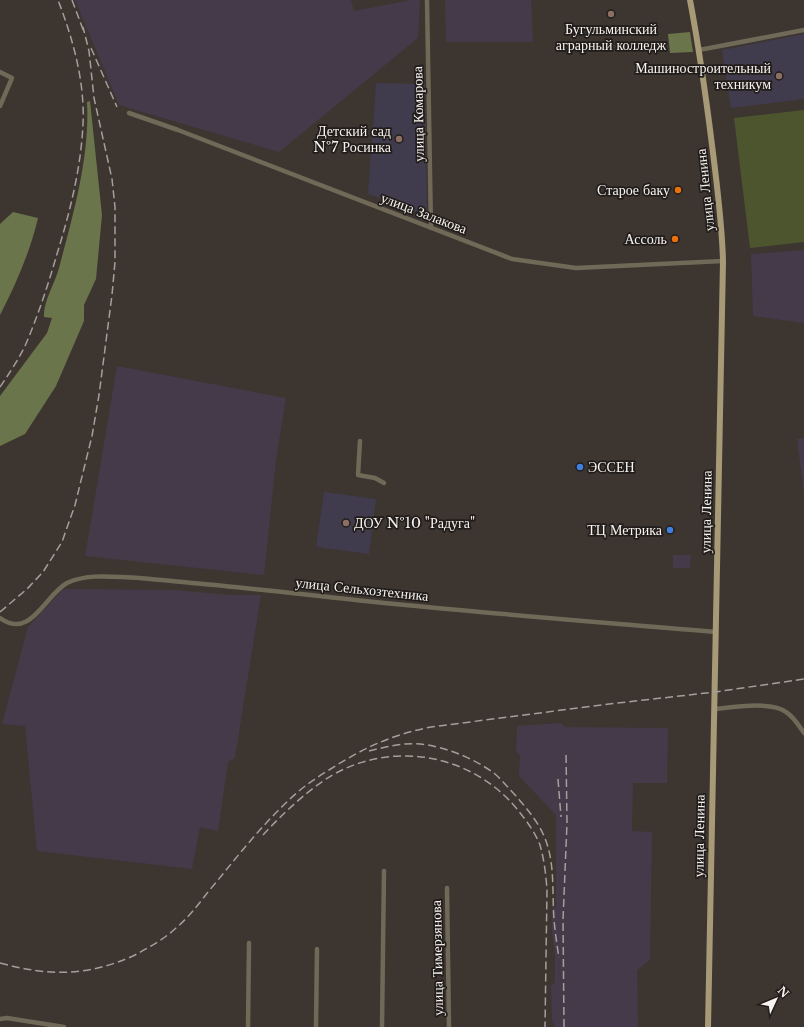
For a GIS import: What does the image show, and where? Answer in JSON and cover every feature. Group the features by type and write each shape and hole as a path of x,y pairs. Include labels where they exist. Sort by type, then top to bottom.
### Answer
{"main road":[{"name":"улица Ленина","path":"690,0 699,50 719,199 723,261 708,1027"}],"street":[{"name":"улица Комарова","path":"427,0 431,228"},
{"path":"699,50 804,30"},
{"path":"0,72 12,78 0,106"},
{"name":"улица Залакова","path":"129,113 178,130 512,259 576,268 723,261"},
{"path":"360,442 358,475 375,478 384,483"},
{"name":"улица Сельхозтехника","path":"0,618 6,623 17,625 24,623 32,618 58,590 67,584 78,579 92,577 123,577 270,590 366,601 715,632"},
{"path":"715,709 762,706 778,708 787,712 804,733"},
{"path":"382,1027 384,871"},
{"name":"улица Тимерзянова","path":"447,888 449,1027"},
{"path":"248,1027 249,943"},
{"path":"316,1027 317,949"},
{"path":"0,1019 7,1018 64,1027"}],"shaded area":[{"path":"75,0 351,0 354,11 411,0 420,0 418,38 279,152 119,105"},
{"path":"445,0 531,0 533,42 446,42"},
{"path":"804,34 804,99 731,108 722,50"},
{"name":"Детский сад №7 Росинка","path":"376,83 425,84 427,215 368,194"},
{"path":"804,250 804,323 753,316 751,254"},
{"path":"117,366 286,398 276,460 264,575 85,556"},
{"path":"804,438 804,494 797,439"},
{"name":"ДОУ №10 \"Радуга\"","path":"324,492 376,499 369,554 316,547"},
{"path":"673,555 691,555 690,568 673,568"},
{"path":"63,589 175,590 230,595 261,595 235,758 228,762 218,831 200,827 192,869 37,851 25,726 2,724 28,627"},
{"path":"560,723 565,727 668,728 667,783 633,783 632,831 652,832 650,960 637,970 638,1027 555,1027 552,1020 551,986 555,982 552,908 556,907 556,815 519,776 520,755 516,752 517,726"}],"green space":[{"path":"690,32 693,52 670,53 668,34"},
{"path":"90,101 102,215 96,279 84,305 84,321 56,386 25,434 0,446 0,396 47,333 52,318 44,317 45,305 59,268 70,227 83,165 86,144 87,102"},
{"path":"804,110 804,242 750,248 734,118"},
{"path":"13,212 38,218 22,268 0,315 0,224"}],"railway":[{"path":"0,387 25,346 54,266 74,190 80,157 83,124 80,77 69,30 58,0"},
{"path":"72,0 84,32"},
{"path":"0,612 27,589 43,572 62,542 75,505 92,436 99,395 115,262 115,207 112,179 94,98 89,51 83,27"},
{"path":"91,48 117,107"},
{"path":"0,963 51,972 83,971 116,963 150,947 185,920 256,834 297,792 342,762 390,738 431,727 715,692 804,679"},
{"path":"369,751 405,744 428,745 440,748 464,756 486,768 495,774 516,796 537,823 549,850 552,870 554,924 559,958"},
{"path":"564,1027 563,920 567,823 566,752"},
{"path":"263,835 290,808 322,782 342,770 365,761 389,757 413,756 437,760 459,767 481,777 500,791 517,809 533,831 540,845 545,867 547,890 545,1027"},
{"path":"558,779 561,817"}],"place":[{"name":"Бугульминский аграрный колледж","path":"611,14"},
{"name":"Машиностроительный техникум","path":"779,76"},
{"name":"Детский сад №7 Росинка","path":"399,139"},
{"name":"Старое баку","path":"678,190"},
{"name":"Ассоль","path":"675,239"},
{"name":"ЭССЕН","path":"580,467"},
{"name":"ДОУ №10 \"Радуга\"","path":"346,523"},
{"name":"ТЦ Метрика","path":"670,530"}]}
